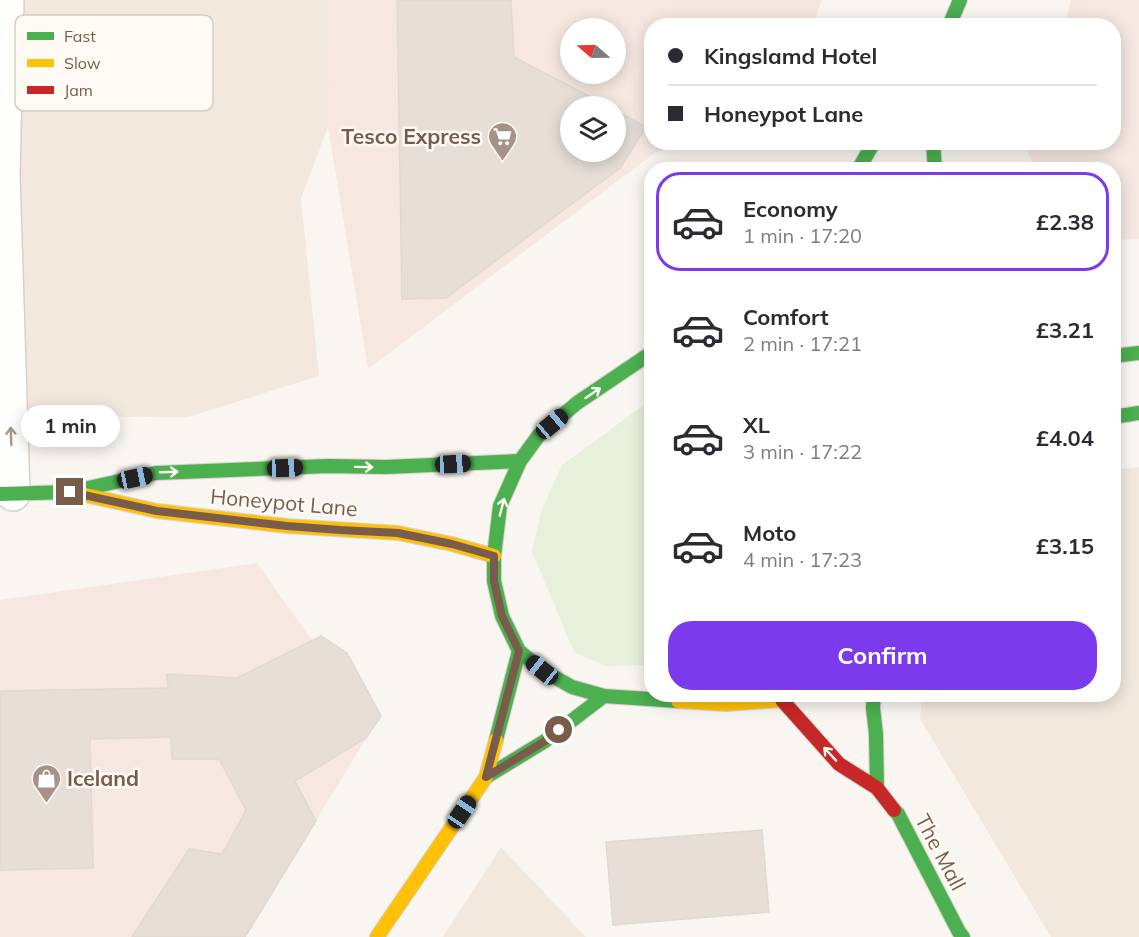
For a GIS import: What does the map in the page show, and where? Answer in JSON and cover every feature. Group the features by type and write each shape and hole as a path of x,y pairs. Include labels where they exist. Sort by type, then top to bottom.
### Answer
{"main road":[{"path":"952,18 960,0"},
{"path":"1121,355 1139,354"},
{"path":"644,358 578,403 539,435 520,461 500,506 494,556 494,581 502,616 519,651 542,670 572,687 604,696 644,699"},
{"path":"1121,416 1139,413"},
{"name":"Honeypot Lane","path":"7,494 70,492 156,473 520,461"},
{"name":"Honeypot Lane","path":"70,492 157,511 287,526 398,533 452,544 494,556"},
{"path":"377,937 486,777 519,651"},
{"path":"486,777 545,741 604,696"},
{"path":"696,702 726,704 743,702"},
{"name":"The Mall","path":"791,702 839,764 877,788 898,814 958,935"},
{"path":"873,702 877,788"}],"street":[{"path":"7,0 3,175 7,494"}],"shaded area":[{"path":"0,0 329,0 328,127 301,198 319,376 188,417 0,416"},
{"path":"329,0 822,0 816,18 644,18 644,150 666,150 656,152 368,369 328,127"},
{"path":"1071,0 1139,0 1139,239 1121,240 1121,162 1032,162 1028,150 1121,150 1121,18 1066,18"},
{"path":"1139,467 1139,937 1051,937 920,719 921,702 1121,702 1121,469"},
{"path":"257,563 373,727 245,937 0,937 0,600"},
{"path":"501,847 586,937 443,937"}],"green space":[{"path":"644,405 644,665 605,666 574,652 532,551 542,509 562,465"}],"building":[{"path":"397,0 511,0 514,57 560,81 560,84 566,84 589,96 560,96 560,162 624,162 620,168 446,298 402,299"},
{"path":"626,116 644,126 644,130 626,159"},
{"path":"321,636 347,653 381,716 366,738 295,781 316,821 245,937 132,937 189,849 222,854 246,810 219,759 172,759 171,737 90,739 93,868 0,870 0,691 168,688 167,674 237,678"},
{"path":"762,830 769,912 613,925 606,842"}],"traffic: fast":[{"path":"952,18 960,0"},
{"path":"863,162 869,150"},
{"path":"934,150 934,162"},
{"path":"1121,355 1139,353"},
{"path":"644,358 577,403 539,435 520,461 500,506 494,556 494,581 502,616 519,651 542,670 572,687 604,696 644,699"},
{"path":"1121,416 1139,413"},
{"path":"0,494 70,492 156,473 520,461"},
{"path":"496,740 519,651"},
{"path":"486,777 545,741 604,696"},
{"path":"873,702 877,788"},
{"path":"894,810 963,937"}],"traffic: slow":[{"path":"81,494 157,511 287,526 398,533 452,544 494,556"},
{"path":"694,702 726,704 754,702"},
{"path":"377,937 486,777 496,740"}],"traffic: jam":[{"path":"784,702 839,764 877,788 894,810"}],"place":[{"name":"Tesco Express","path":"502,162"},
{"name":"Iceland","path":"46,804"}],"route":[{"path":"70,492 157,511 287,526 398,533 452,544 494,556 494,581 502,616 519,651 486,777 559,730"}]}
